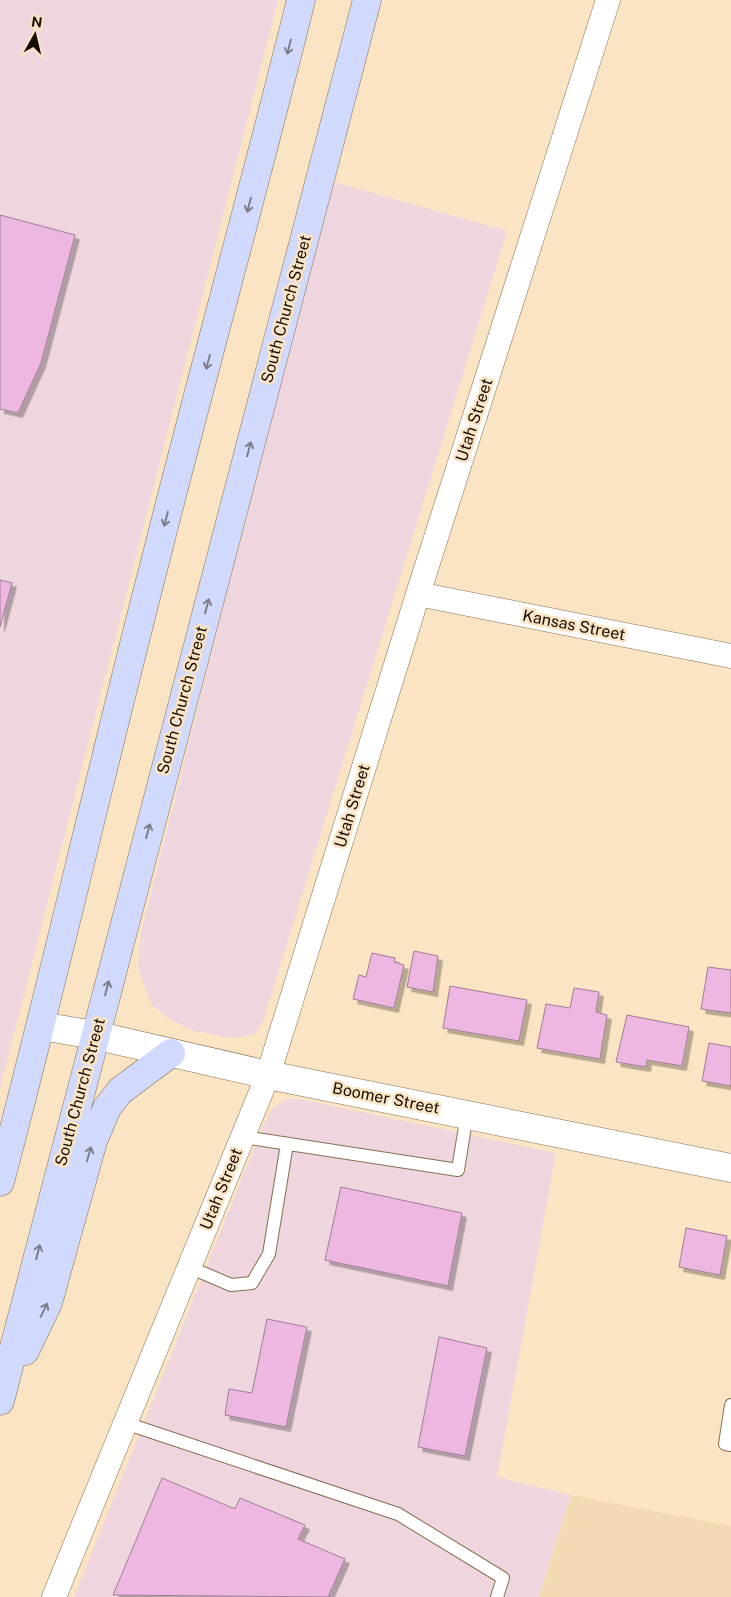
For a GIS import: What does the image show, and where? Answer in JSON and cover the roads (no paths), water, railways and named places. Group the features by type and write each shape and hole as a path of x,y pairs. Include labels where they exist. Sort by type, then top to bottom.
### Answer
{"main road":[{"path":"0,1182 42,1026 155,558 262,158 301,0"},
{"name":"South Church Street","path":"0,1401 366,0"},
{"path":"0,1401 48,1303 93,1141 107,1108 120,1091 171,1053"}],"street":[{"name":"Utah Street","path":"54,1597 268,1075 418,594 608,0"},
{"name":"Kansas Street","path":"418,594 731,656"},
{"name":"Boomer Street","path":"42,1026 268,1075 731,1168"}],"lane":[{"path":"243,1136 458,1170 467,1114"},
{"path":"189,1267 231,1285 252,1283 269,1254 288,1144"},
{"path":"731,1405 725,1444 731,1445"},
{"path":"125,1423 398,1514 503,1578 497,1597"}]}
